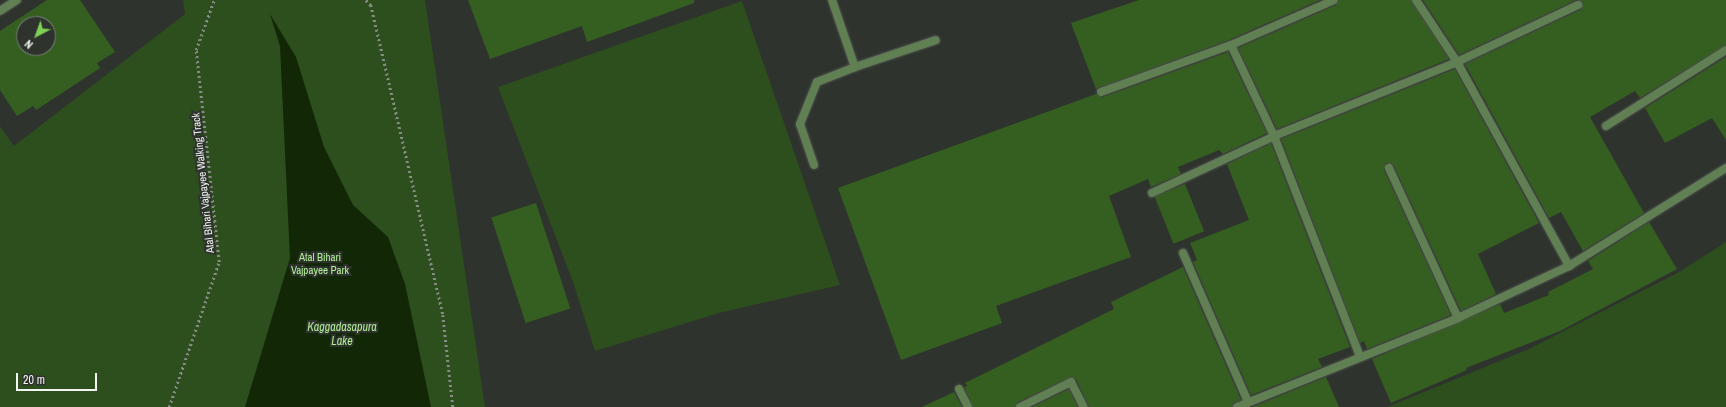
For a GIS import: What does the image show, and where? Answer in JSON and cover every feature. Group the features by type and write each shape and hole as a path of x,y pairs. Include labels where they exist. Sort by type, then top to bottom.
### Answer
{"street":[{"path":"0,11 17,0"},
{"path":"832,0 855,67"},
{"path":"1101,92 1230,45 1334,0"},
{"path":"1416,0 1457,62 1569,266"},
{"path":"1152,193 1274,136 1457,62 1578,5"},
{"path":"814,165 800,124 817,82 855,67 936,40"},
{"path":"1230,45 1274,136 1360,357"},
{"path":"1606,126 1726,50"},
{"path":"1389,168 1458,318"},
{"path":"1237,407 1458,318 1569,266 1726,168"},
{"path":"1183,253 1248,402"},
{"path":"1020,407 1071,382 1084,407"},
{"path":"959,389 968,407"}],"path":[{"name":"Atal Bihari Vajpayee Walking Track","path":"168,407 219,262 196,50 214,0"},
{"path":"366,0 371,5 443,315 453,407"}],"green space":[{"name":"Atal Bihari Vajpayee Park","path":"183,0 425,0 485,407 0,407 0,126 14,146 185,14"},
{"path":"742,1 840,285 719,313 595,351 573,282 498,87"},
{"path":"1726,242 1726,407 1387,407 1529,349 1679,272"}],"water":[{"name":"Kaggadasapura Lake","path":"270,14 296,57 324,147 353,205 388,237 405,284 431,407 245,407 290,258 280,46"}],"building":[{"path":"47,0 80,0 115,52 97,63 100,68 36,110 33,106 17,116 0,90 0,31 16,20 16,56 56,56 56,16 23,16"},
{"path":"468,0 694,0 694,3 587,42 582,26 490,59"},
{"path":"1139,0 1320,0 1229,40 1096,89 1071,23"},
{"path":"1339,0 1411,0 1449,59 1277,129 1238,48 1336,5"},
{"path":"1423,0 1576,0 1459,55"},
{"path":"1580,0 1726,0 1726,45 1640,98 1635,91 1590,117 1644,213 1583,251 1561,212 1549,218 1465,64 1580,10 1583,5"},
{"path":"1228,52 1267,133 1223,154 1219,150 1178,167 1181,174 1151,187 1148,179 1109,196 1131,257 996,306 1002,323 901,360 838,188 1096,94 1103,97"},
{"path":"1726,57 1726,140 1712,118 1665,143 1645,108"},
{"path":"1455,69 1539,223 1478,254 1496,294 1461,311 1394,166 1386,163 1384,170 1451,315 1367,349 1364,341 1360,343 1281,139"},
{"path":"1271,143 1350,347 1318,359 1322,367 1251,395 1193,262 1197,260 1190,243 1249,220 1227,164"},
{"path":"1185,184 1204,231 1174,244 1154,196"},
{"path":"536,203 570,309 526,323 491,218"},
{"path":"1649,222 1677,269 1560,331 1466,368 1467,370 1391,403 1372,359 1500,304 1504,313 1549,295 1548,292 1593,269 1588,261"},
{"path":"1183,267 1241,400 1233,403 1232,407 1089,407 1076,379 1071,377 1018,402 1015,407 973,407 964,387 967,386 965,383 1114,309 1111,302"},
{"path":"1326,377 1339,407 1252,407"},
{"path":"1069,389 1078,407 1032,407"},
{"path":"954,392 962,407 922,407"}]}
